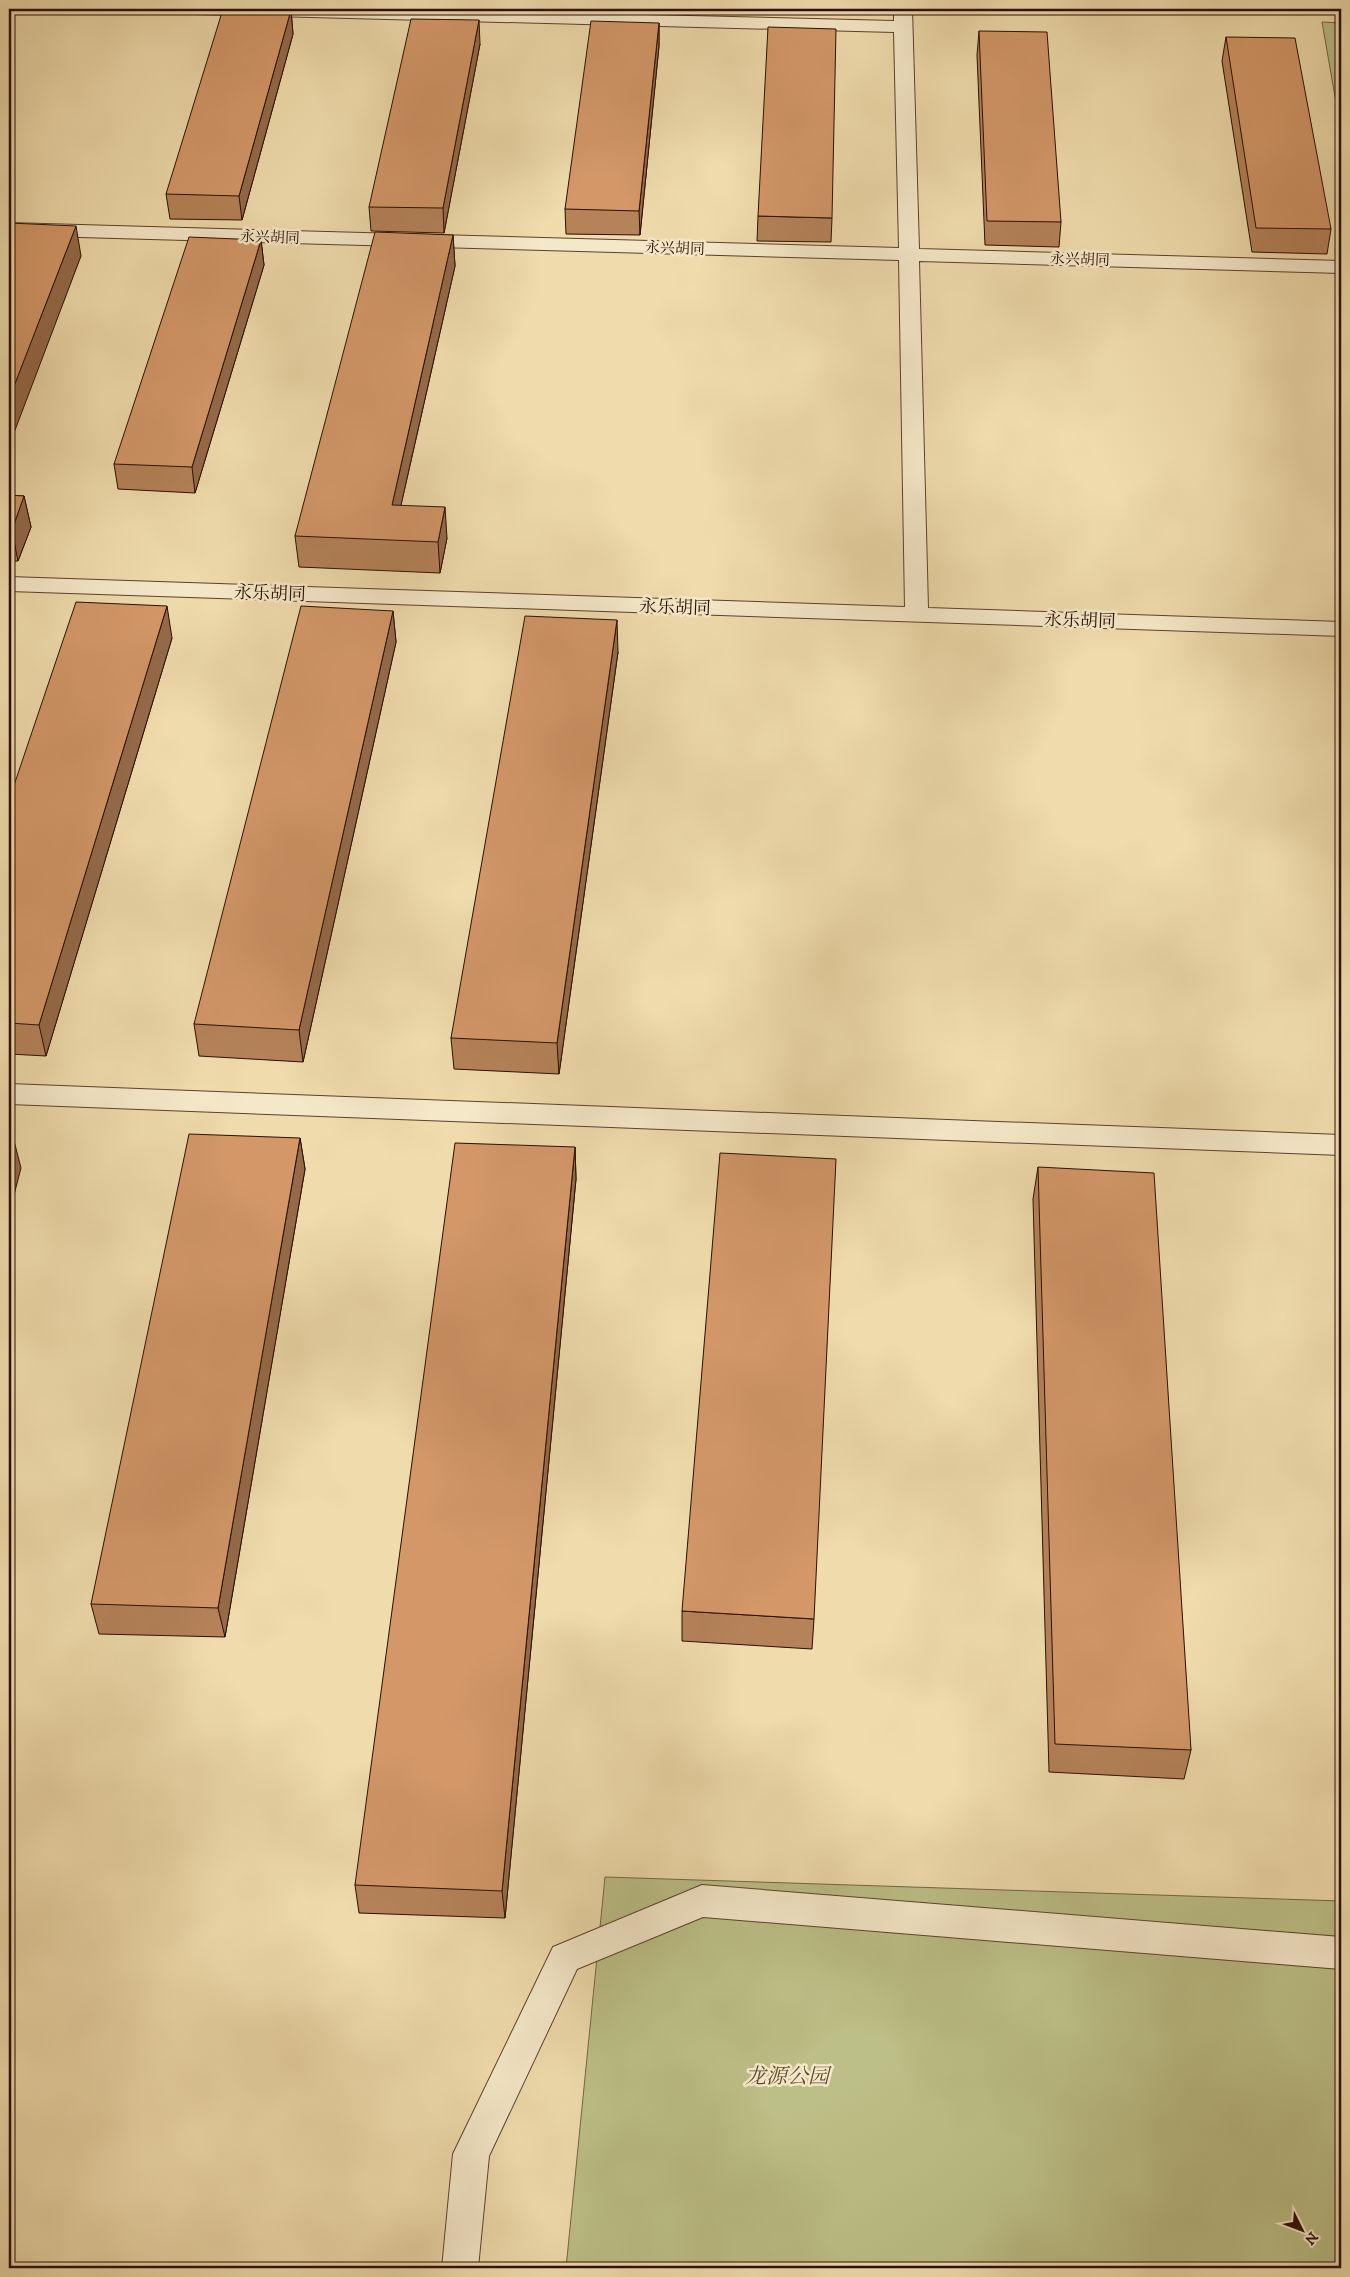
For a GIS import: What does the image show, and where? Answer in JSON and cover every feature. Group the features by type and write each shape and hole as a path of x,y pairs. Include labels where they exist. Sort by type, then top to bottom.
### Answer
{"street":[{"path":"194,9 903,18 916,615"},
{"name":"永兴胡同","path":"9,229 1341,267"},
{"name":"永乐胡同","path":"9,584 1341,629"},
{"path":"9,1094 1341,1145"},
{"path":"460,2268 471,2154 565,1958 702,1901 1341,1953"}],"green space":[{"path":"1322,22 1341,23 1341,131"},
{"name":"龙源公园","path":"605,1877 1341,1901 1341,2268 566,2268"}],"building":[{"path":"223,9 291,10 239,196 166,194"},
{"path":"411,19 479,20 443,208 369,207"},
{"path":"591,21 659,23 639,211 565,209"},
{"path":"768,27 836,29 832,218 758,216"},
{"path":"979,31 1047,32 1061,222 987,221"},
{"path":"1226,37 1295,38 1331,229 1256,228"},
{"path":"9,223 76,226 9,399"},
{"path":"375,232 453,235 392,505 445,507 438,542 295,536"},
{"path":"189,237 261,240 192,467 114,464"},
{"path":"9,495 24,496 12,530 9,530"},
{"path":"76,602 167,606 39,1025 9,1023 9,800"},
{"path":"301,606 393,611 299,1030 194,1024"},
{"path":"525,616 617,620 557,1043 451,1038"},
{"path":"189,1134 300,1138 218,1608 91,1604"},
{"path":"9,1136 13,1137 9,1153"},
{"path":"455,1143 575,1147 502,1891 355,1885"},
{"path":"720,1153 836,1159 814,1619 682,1611"},
{"path":"1038,1167 1154,1173 1191,1750 1055,1744"}]}
